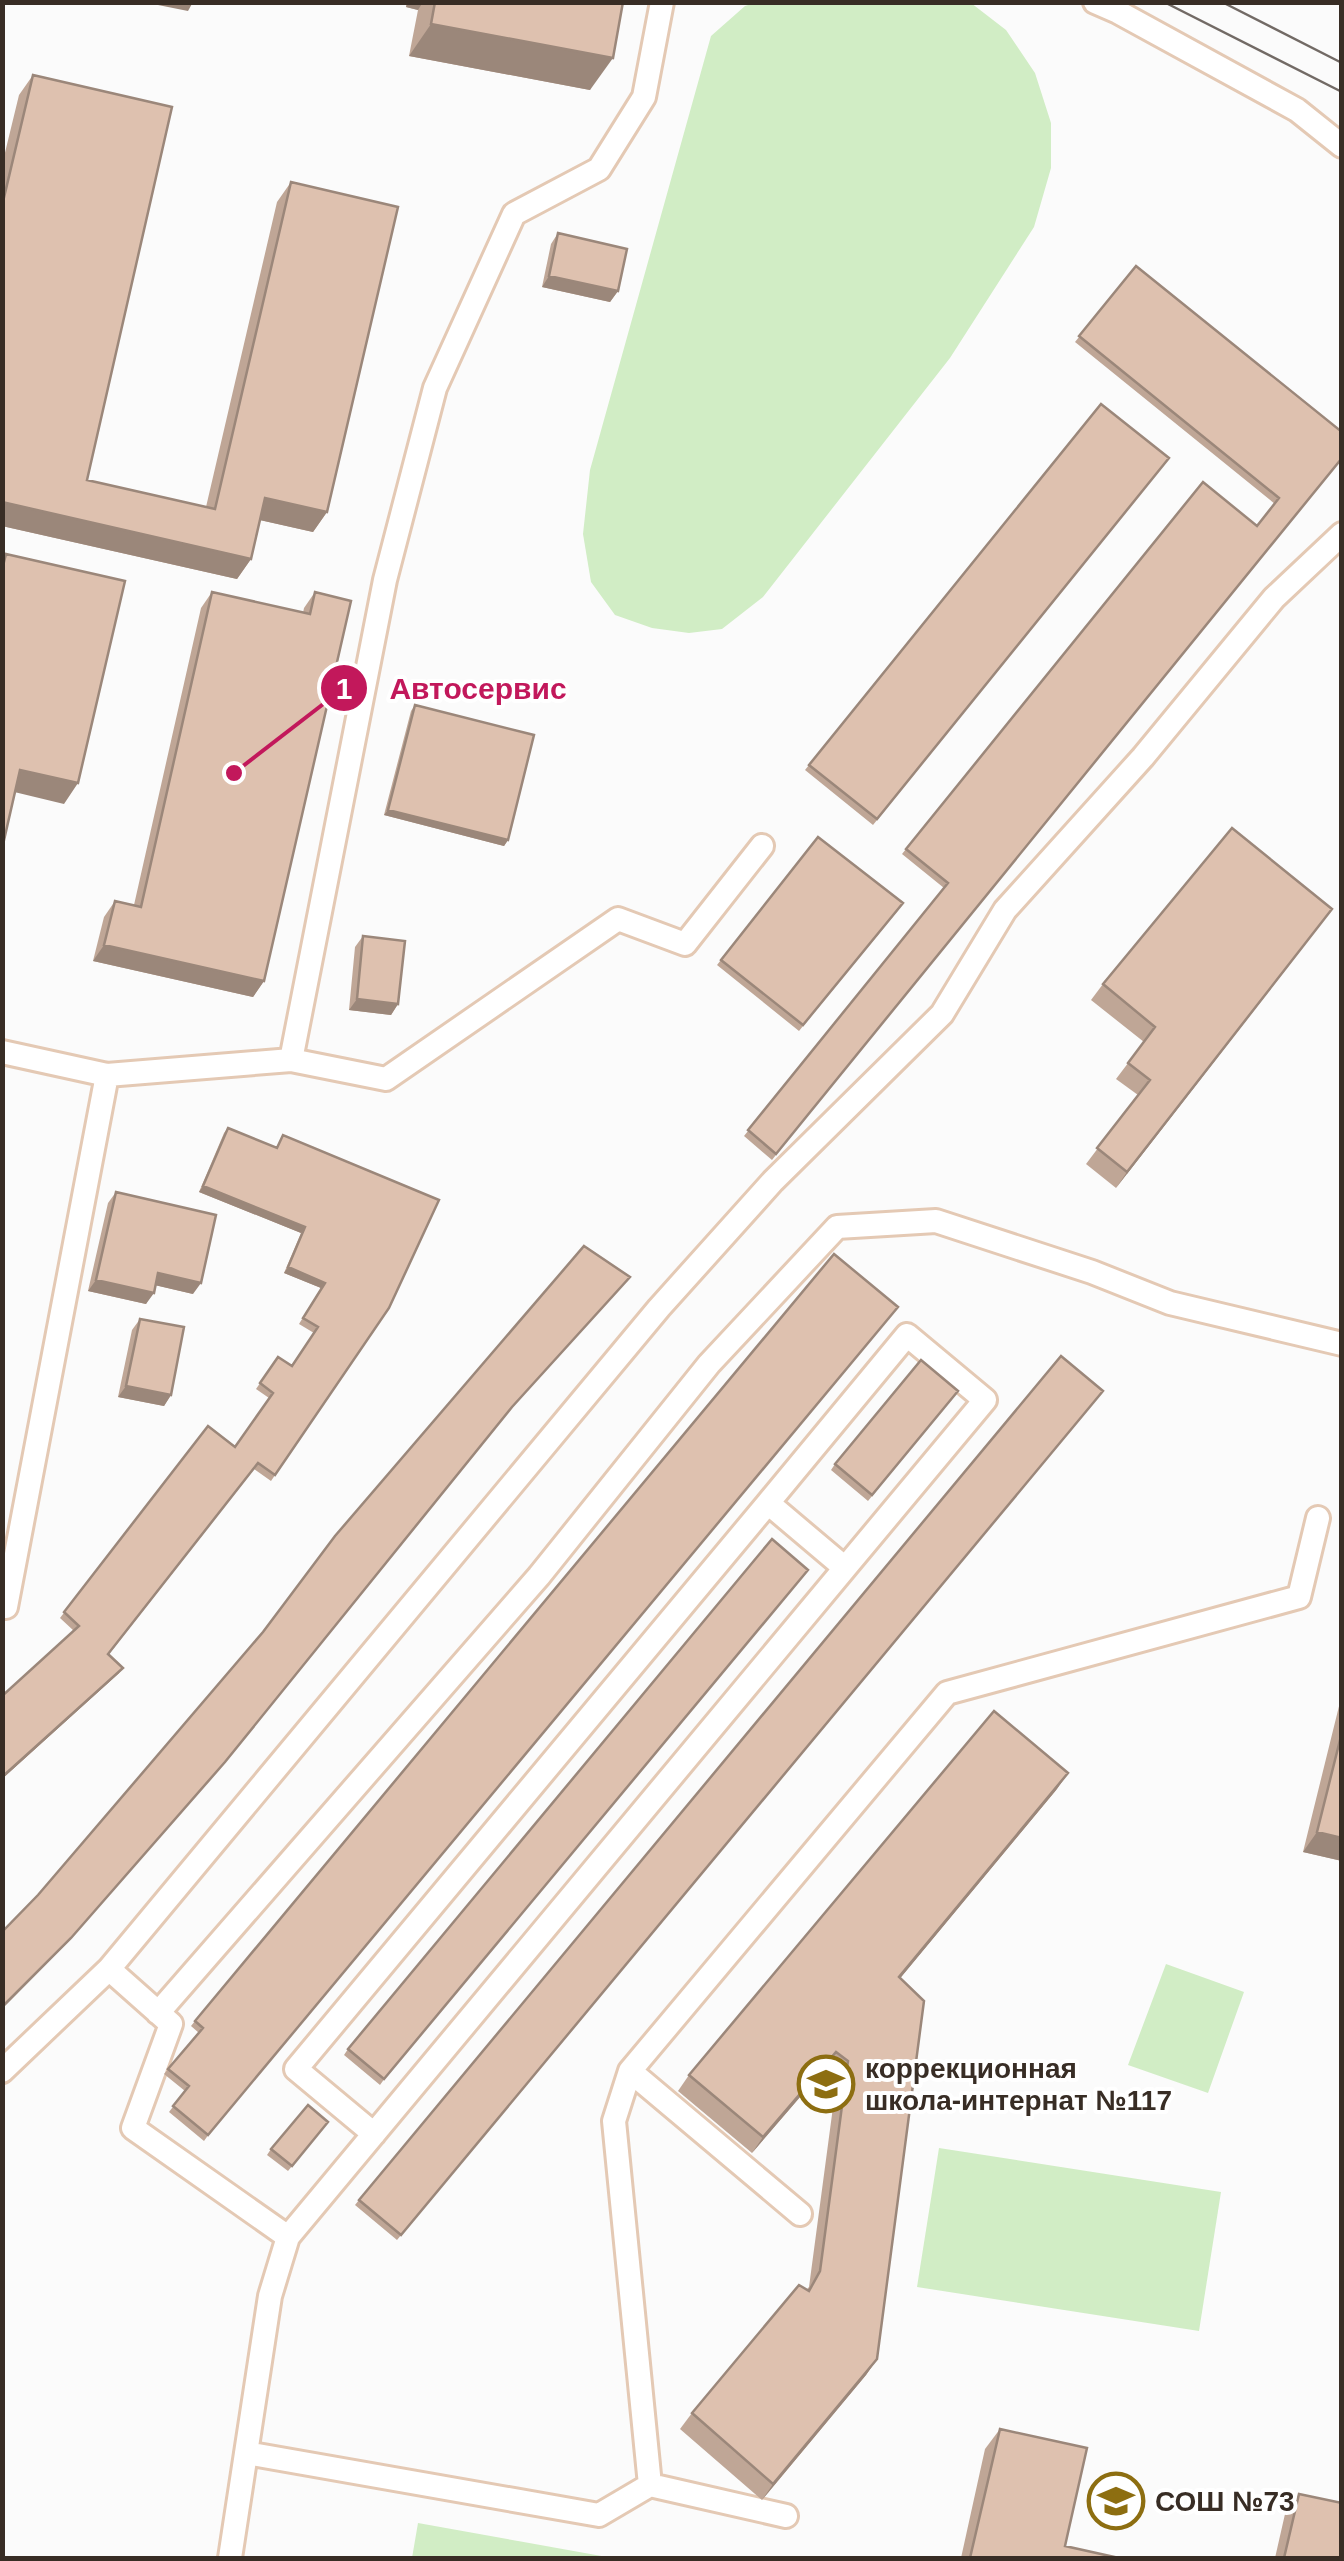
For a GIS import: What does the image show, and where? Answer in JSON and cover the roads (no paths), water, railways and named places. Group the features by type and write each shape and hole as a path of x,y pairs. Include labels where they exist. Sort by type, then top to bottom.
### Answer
{"lane":[{"path":"291,1060 385,580 434,388 514,214 599,169 644,98 662,2"},
{"path":"1095,2 1297,110 1342,146"},
{"path":"2,2071 110,1969 660,1308 773,1181 942,1014 1005,910 1143,757 1274,598 1342,534"},
{"path":"2,1052 107,1074 291,1060 386,1080 618,918 686,944 762,846"},
{"path":"6,1607 107,1074"},
{"path":"158,2013 538,1576 708,1364 838,1227 936,1221 1092,1272 1170,1303 1342,1344"},
{"path":"230,2558 270,2296 288,2237 374,2134 985,1400 908,1335 296,2069 374,2134"},
{"path":"768,1503 845,1568"},
{"path":"650,2485 614,2120 630,2071 947,1693 1298,1597 1318,1518"},
{"path":"110,1969 170,2024 133,2128 288,2237"},
{"path":"630,2071 800,2214"},
{"path":"246,2453 598,2515 650,2485 786,2516"}],"tram line":[{"path":"1164,2 1342,92"},
{"path":"1222,2 1342,63"}],"place":[{"name":"Автосервис","path":"234,773"},
{"name":"коррекционная школа-интернат №117","path":"826,2084"},
{"name":"СОШ №73","path":"1116,2501"}]}
